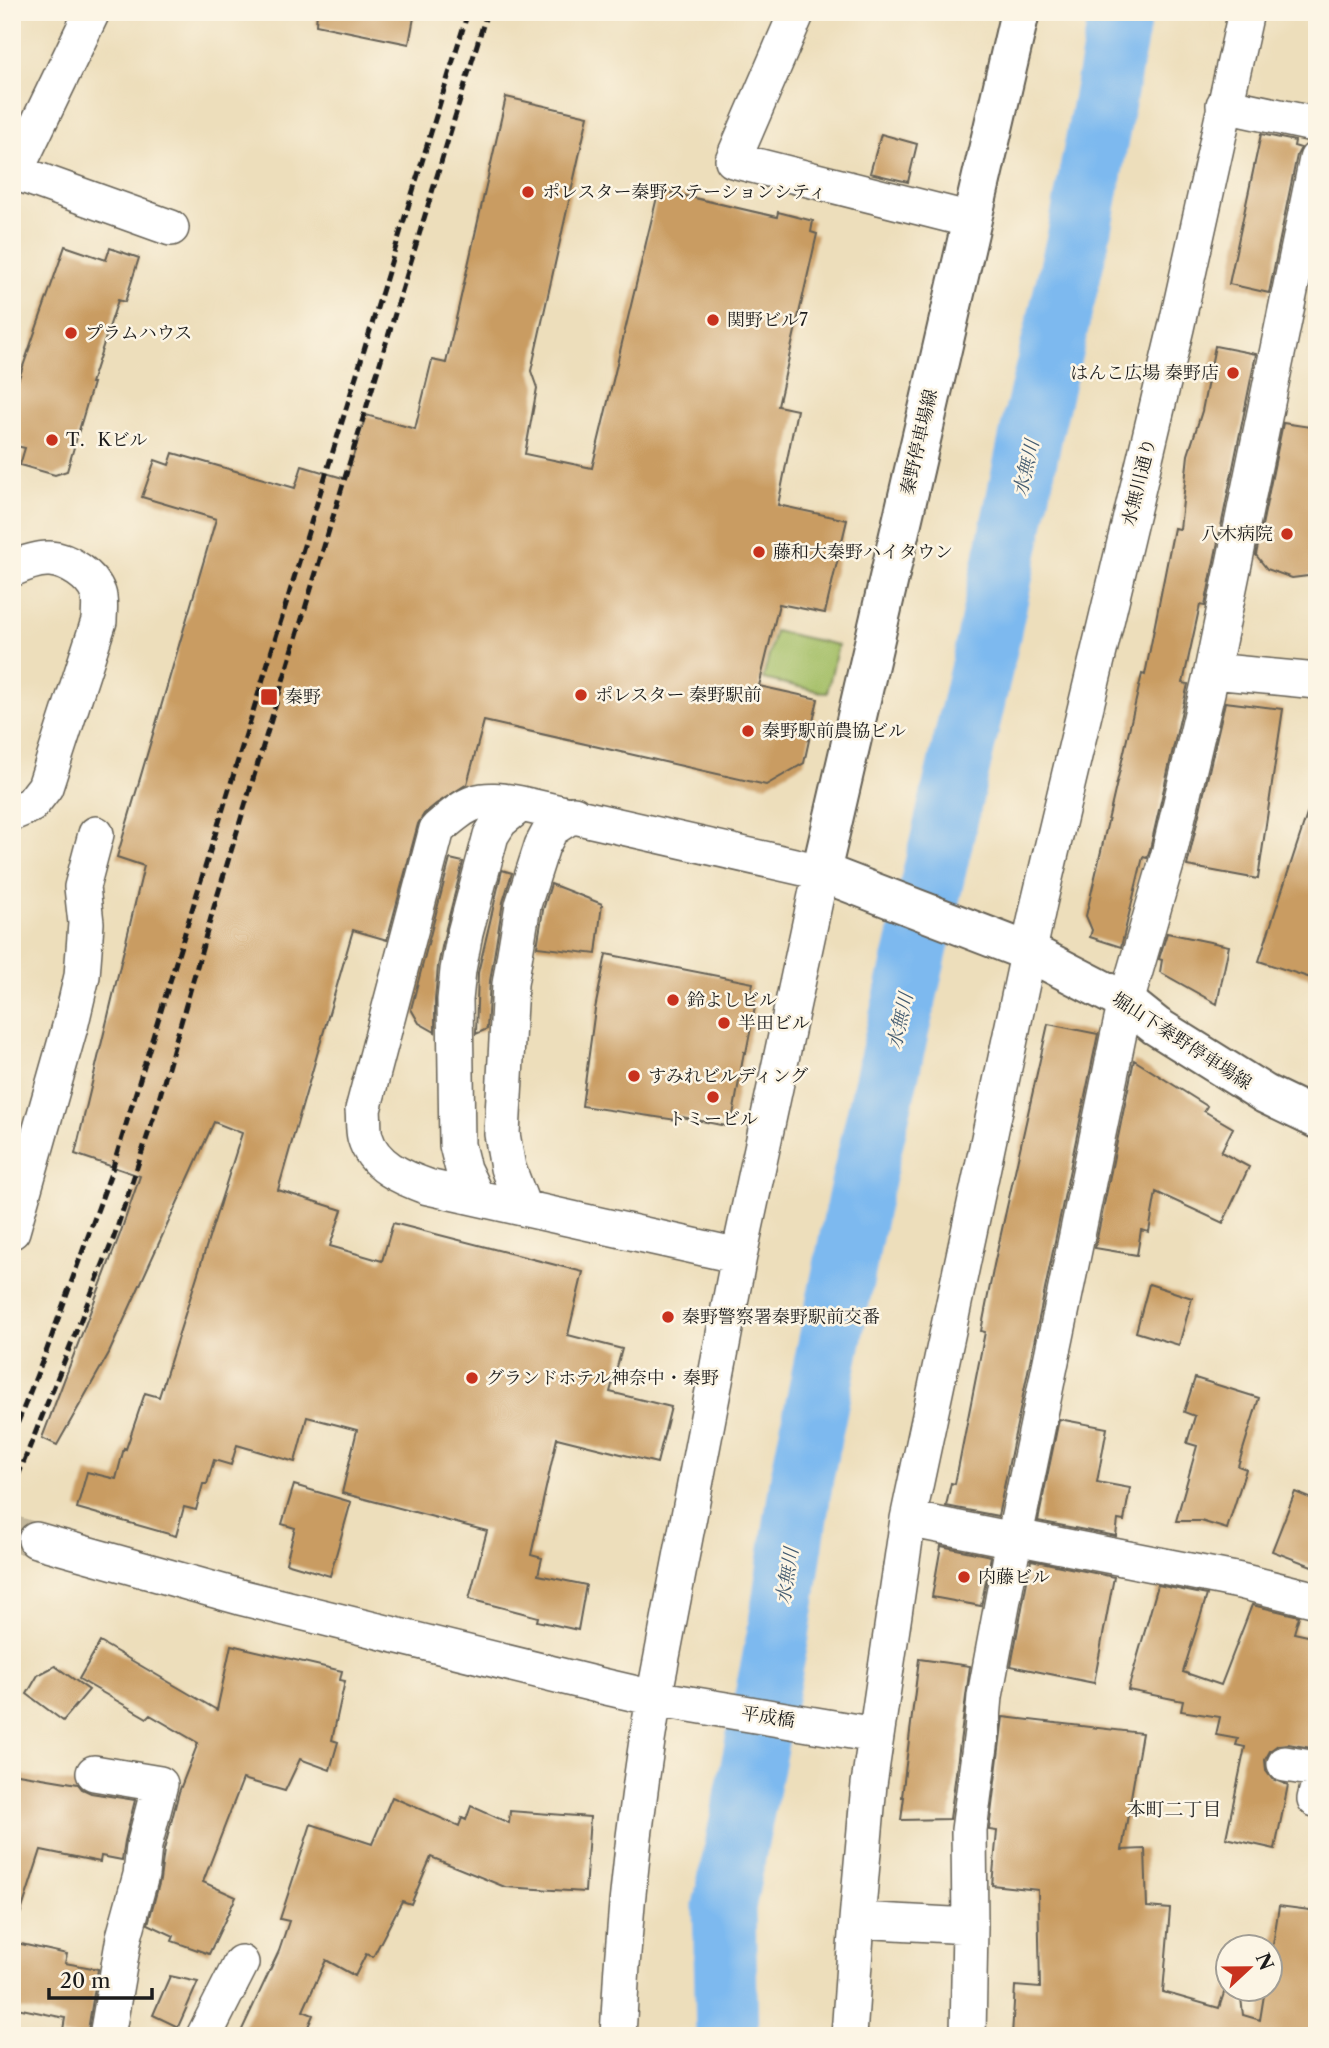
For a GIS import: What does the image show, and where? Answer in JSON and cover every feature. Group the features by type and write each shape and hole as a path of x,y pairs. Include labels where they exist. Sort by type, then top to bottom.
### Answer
{"main road":[{"name":"秦野停車場線","path":"835,877 971,220 1020,12"},
{"name":"堀山下秦野停車場線","path":"835,877 1019,948 1126,1002 1156,1026 1265,1094 1317,1119"}],"street":[{"path":"92,12 14,171 171,228"},
{"path":"797,12 733,160 971,220"},
{"name":"水無川通り","path":"849,2036 857,1920 860,1732 908,1519 1019,948 1176,328 1245,12"},
{"path":"1224,105 1317,125"},
{"path":"968,2036 969,1830 985,1696 1014,1540 1126,1002 1169,854 1304,290 1317,159"},
{"path":"12,569 22,564 49,559 70,565 89,579 99,594 99,621 45,787 31,805 12,813"},
{"path":"1212,671 1317,681"},
{"path":"618,2036 627,1896 654,1698 740,1256 835,877 574,814 521,804 491,799 463,807 437,829 363,1110 365,1139 377,1157 395,1175 428,1187 740,1256"},
{"path":"476,1196 463,1168 457,1145 455,1000 458,970 491,835 500,821 521,804"},
{"path":"523,1207 508,1168 502,1134 510,984 523,905 542,846 551,829 574,814"},
{"path":"12,1231 82,976 86,923 82,887 96,834"},
{"path":"908,1519 1240,1581 1317,1600"},
{"name":"平成橋","path":"36,1539 240,1597 654,1698 860,1732"},
{"path":"93,1773 160,1784 144,1846 141,1875 124,1937 107,2036"},
{"path":"857,1920 970,1926"},
{"path":"204,2036 241,1963"}],"green space":[{"path":"775,631 838,645 827,693 763,679"}],"building":[{"path":"317,12 415,12 409,44 316,25"},
{"path":"506,97 588,116 531,371 537,388 525,454 592,468 657,197 662,199 664,191 777,217 778,212 813,221 811,232 817,234 778,406 797,410 778,505 847,520 825,613 779,604 759,686 818,699 804,763 766,785 484,721 467,784 436,804 424,814 418,824 387,940 353,930 278,1190 342,1210 330,1246 382,1261 393,1223 583,1272 568,1335 622,1349 610,1392 671,1407 657,1463 557,1438 531,1555 542,1558 538,1575 586,1585 578,1630 537,1621 538,1617 469,1599 487,1531 342,1493 357,1430 307,1417 295,1462 237,1445 231,1465 214,1460 207,1484 203,1484 196,1510 184,1507 176,1536 77,1508 87,1472 116,1479 124,1448 126,1449 145,1393 159,1397 242,1133 214,1122 109,1353 57,1445 42,1438 140,1176 75,1154 144,866 117,857 216,519 142,497 155,460 169,465 173,453 295,488 302,466 346,479 366,415 415,429 432,360 446,363"},
{"path":"881,134 917,144 908,182 870,173"},
{"path":"1261,134 1295,141 1294,146 1301,148 1297,155 1269,293 1229,284"},
{"name":"プラムハウス","path":"65,246 106,260 110,248 139,258 125,302 118,300 91,383 67,471 55,475 20,465 25,448 12,445 12,398"},
{"path":"1215,346 1256,354 1205,606 1200,605 1183,683 1188,684 1150,849 1147,858 1143,857 1121,947 1090,937 1092,930 1086,916 1142,674 1145,675 1174,528 1180,529 1188,455 1202,411"},
{"name":"八木病院","path":"1283,423 1317,428 1317,570 1308,576 1292,578 1267,569 1256,555"},
{"path":"1225,702 1283,709 1258,879 1187,866"},
{"path":"1310,805 1317,806 1317,980 1259,961"},
{"path":"450,859 463,862 438,966 435,1032 419,1023 411,1009"},
{"path":"502,870 512,873 503,902 490,981 487,1029 476,1034 478,973"},
{"path":"551,884 602,904 596,954 537,947 543,910"},
{"path":"1167,933 1229,946 1217,1004 1160,972 1162,960 1159,959"},
{"path":"606,954 753,983 751,994 756,995 755,1007 731,1127 677,1116 676,1120 582,1106 595,1009"},
{"path":"1048,1024 1098,1034 998,1516 946,1506 951,1483 955,1484 985,1332 981,1331 994,1265"},
{"path":"1134,1060 1207,1106 1204,1111 1233,1128 1221,1152 1249,1167 1223,1223 1156,1192 1149,1232 1141,1230 1137,1255 1095,1248"},
{"path":"1149,1284 1192,1298 1179,1345 1136,1332"},
{"path":"1195,1378 1259,1398 1238,1466 1246,1469 1227,1529 1201,1521 1176,1521 1197,1446 1187,1443 1195,1416 1184,1412"},
{"path":"1059,1419 1107,1428 1097,1482 1130,1488 1124,1521 1118,1520 1116,1536 1038,1521"},
{"path":"294,1485 351,1502 330,1576 286,1563 295,1528 282,1524"},
{"path":"1295,1492 1317,1501 1317,1568 1272,1551"},
{"name":"内藤ビル","path":"941,1546 991,1556 981,1606 932,1597"},
{"path":"1031,1560 1114,1577 1094,1683 1011,1666"},
{"path":"1158,1585 1207,1595 1183,1672 1221,1685 1252,1605 1299,1616 1294,1633 1317,1638 1317,1749 1278,1745 1270,1751 1265,1760 1266,1771 1272,1779 1288,1785 1275,1849 1226,1838 1245,1747 1236,1745 1238,1739 1216,1735 1220,1717 1181,1711 1183,1701 1128,1690"},
{"path":"100,1642 217,1710 231,1645 342,1671 340,1680 345,1681 332,1740 338,1742 330,1770 300,1759 285,1791 243,1779 203,1882 236,1897 209,1954 172,1941 174,1936 148,1924 179,1792 198,1743 150,1715 147,1718 79,1679"},
{"path":"919,1659 970,1666 950,1819 901,1820"},
{"path":"55,1666 89,1690 63,1721 27,1694 38,1675"},
{"path":"1003,1717 1142,1733 1122,1850 1145,1849 1147,1907 1170,1909 1163,1992 1219,2008 1221,2002 1242,2002 1243,2015 1260,2020 1263,2002 1284,2002 1284,1932 1275,1932 1279,1906 1317,1911 1317,2036 1012,2036 1015,1986 1040,1988 1038,1890 992,1885 997,1831 989,1830"},
{"path":"12,1773 78,1784 91,1793 135,1800 122,1860 101,1856 100,1862 41,1850 18,1921 12,1920"},
{"path":"392,1797 459,1826 462,1818 466,1820 471,1806 509,1823 510,1811 590,1817 585,1892 505,1887 431,1857 411,1904 402,1901 373,1957 366,1954 355,1976 326,1960 303,2011 313,2015 304,2036 239,2036 279,1951 289,1921 280,1919 311,1824 372,1844"},
{"path":"12,1942 67,1954 65,1963 98,1969 87,2036 62,2036 65,2018 12,2007"},
{"path":"170,1976 198,1982 178,2027 153,2015"}],"waterway":[{"name":"水無川","path":"727,2036 724,1907 778,1636 802,1477 860,1193 988,640 1032,430 1078,239 1121,12"}],"tunnel":[{"path":"12,1533 36,1540"}],"railway":[{"path":"12,1437 112,1170 468,12"},
{"path":"12,1491 114,1237 155,1113 214,907 487,12"}],"place":[{"name":"ポレスター秦野ステーションシティ","path":"528,192"},
{"name":"関野ビル7","path":"713,320"},
{"name":"プラムハウス","path":"71,333"},
{"name":"はんこ広場 秦野店","path":"1233,373"},
{"name":"T．Kビル","path":"52,440"},
{"name":"八木病院","path":"1287,534"},
{"name":"藤和大秦野ハイタウン","path":"759,552"},
{"name":"ポレスター 秦野駅前","path":"581,695"},
{"name":"秦野","path":"269,697"},
{"name":"秦野駅前農協ビル","path":"748,731"},
{"name":"鈴よしビル","path":"673,1000"},
{"name":"半田ビル","path":"724,1023"},
{"name":"すみれビルディング","path":"634,1076"},
{"name":"トミービル","path":"713,1097"},
{"name":"秦野警察署秦野駅前交番","path":"668,1317"},
{"name":"グランドホテル神奈中・秦野","path":"472,1378"},
{"name":"内藤ビル","path":"964,1577"}],"district":[{"name":"本町二丁目","path":"1174,1809"}]}
